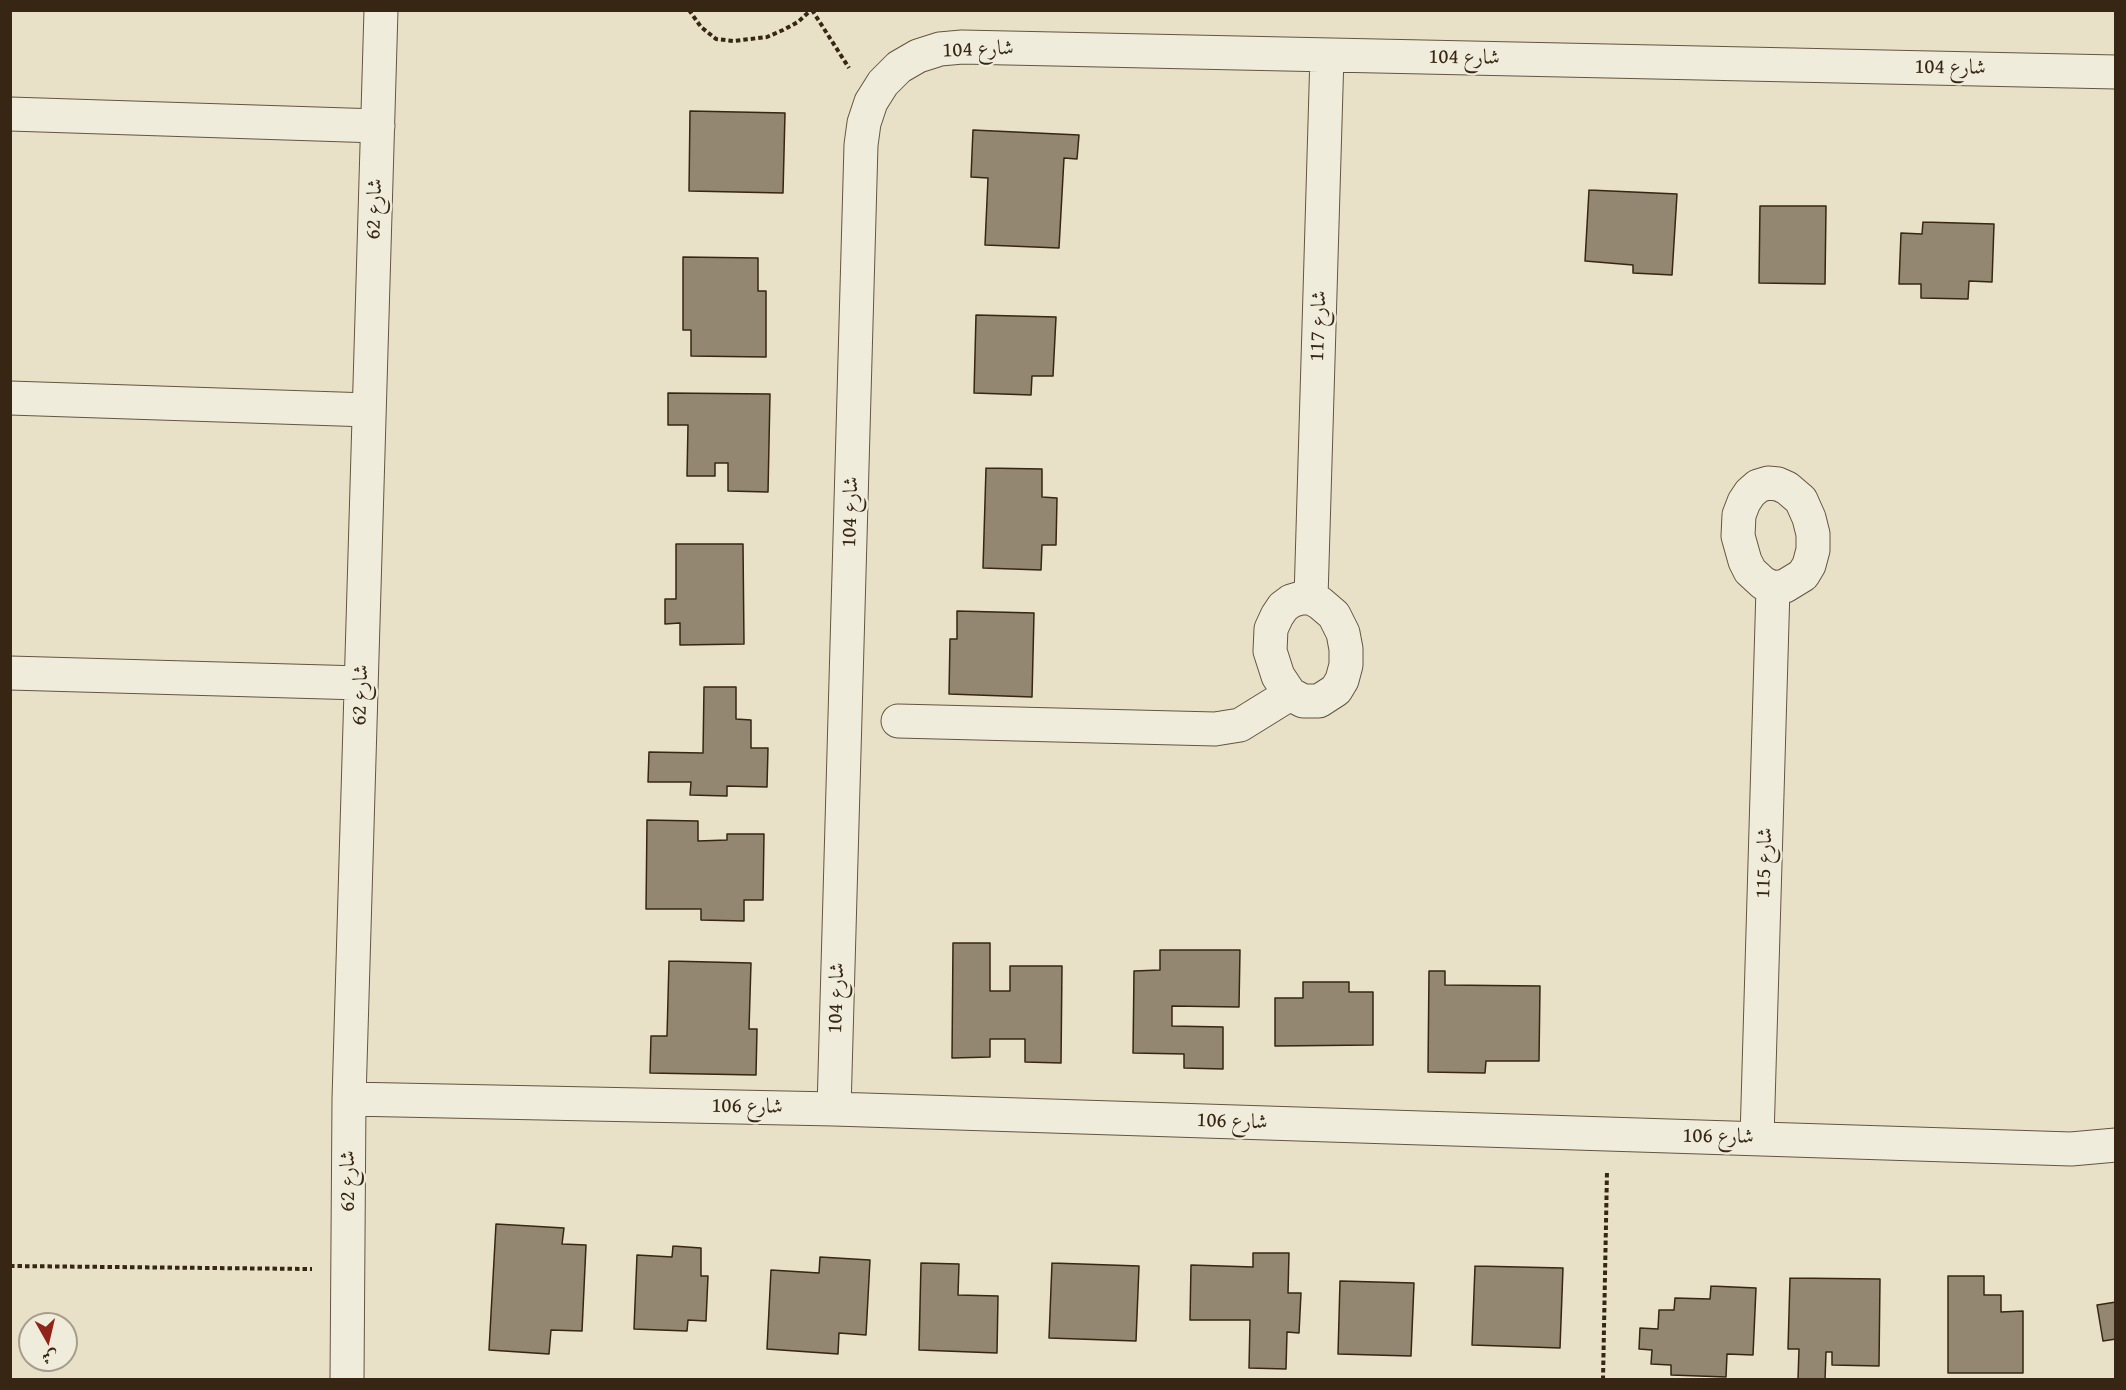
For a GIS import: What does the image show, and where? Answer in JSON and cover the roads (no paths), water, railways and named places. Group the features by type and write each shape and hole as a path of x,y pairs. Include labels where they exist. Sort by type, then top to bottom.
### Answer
{"street":[{"name":"شارع 62","path":"347,1380 349,1099 381,10"},
{"name":"شارع 104","path":"834,1109 861,157 864,123 871,102 883,83 899,67 918,56 940,49 962,47 2115,72"},
{"name":"شارع 117","path":"1311,598 1327,55"},
{"path":"10,114 378,126"},
{"path":"10,398 369,410"},
{"name":"شارع 115","path":"1757,1138 1773,588"},
{"path":"1311,598 1327,608 1339,622 1346,649 1346,665 1342,680 1328,697 1319,701 1303,701 1290,694 1283,686 1270,651 1271,629 1283,607 1291,601 1311,598"},
{"path":"10,673 361,683"},
{"path":"898,721 1215,729 1240,725 1290,694"},
{"name":"شارع 106","path":"349,1099 834,1109 2071,1149 2115,1145"}]}
